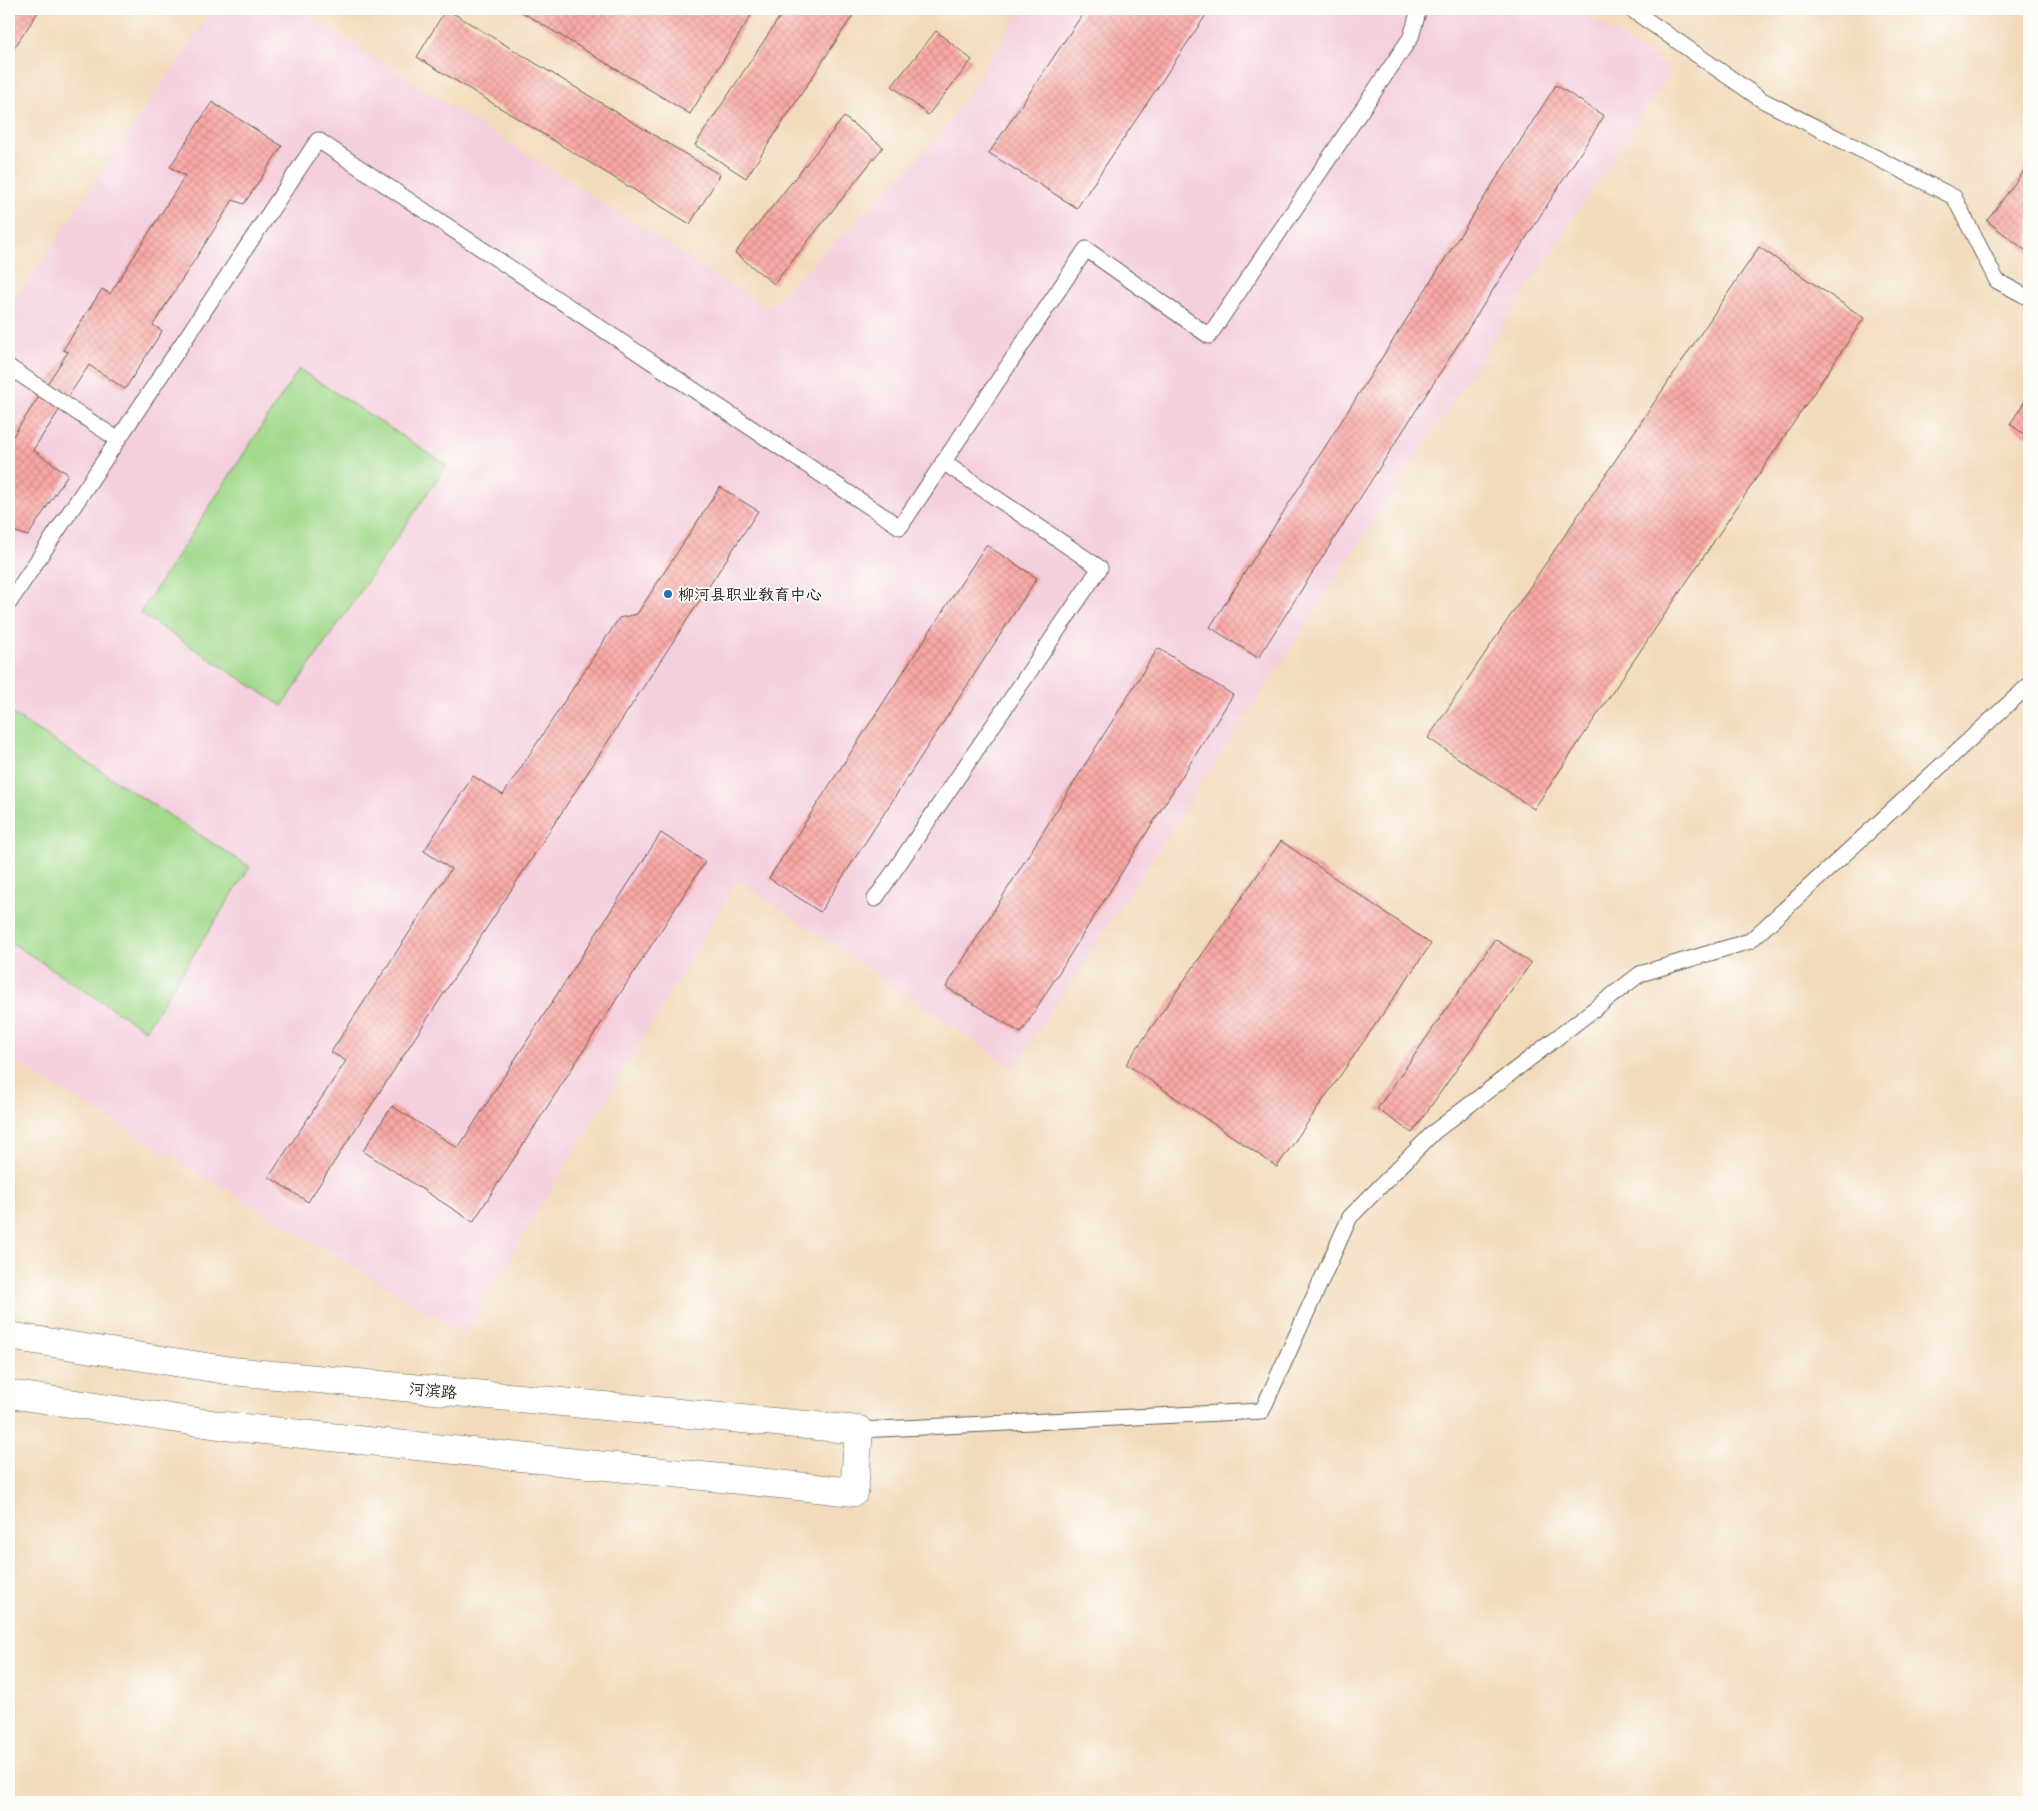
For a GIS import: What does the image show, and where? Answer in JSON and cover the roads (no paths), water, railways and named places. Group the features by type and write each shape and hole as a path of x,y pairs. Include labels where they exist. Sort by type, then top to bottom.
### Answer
{"street":[{"name":"河滨路","path":"9,1336 232,1371 859,1430"},
{"path":"9,1394 225,1426 854,1492 859,1430"}],"lane":[{"path":"9,603 318,140 900,526 1086,248 1209,336 1411,37 1418,9"},
{"path":"1631,9 1762,100 1954,197 1997,281 2029,298"},
{"path":"9,368 111,435"},
{"path":"875,899 1100,568 943,462"},
{"path":"859,1430 1262,1411 1350,1217 1434,1132 1640,974 1750,941 2029,685"}],"place":[{"name":"柳河县职业教育中心","path":"668,594"}]}
